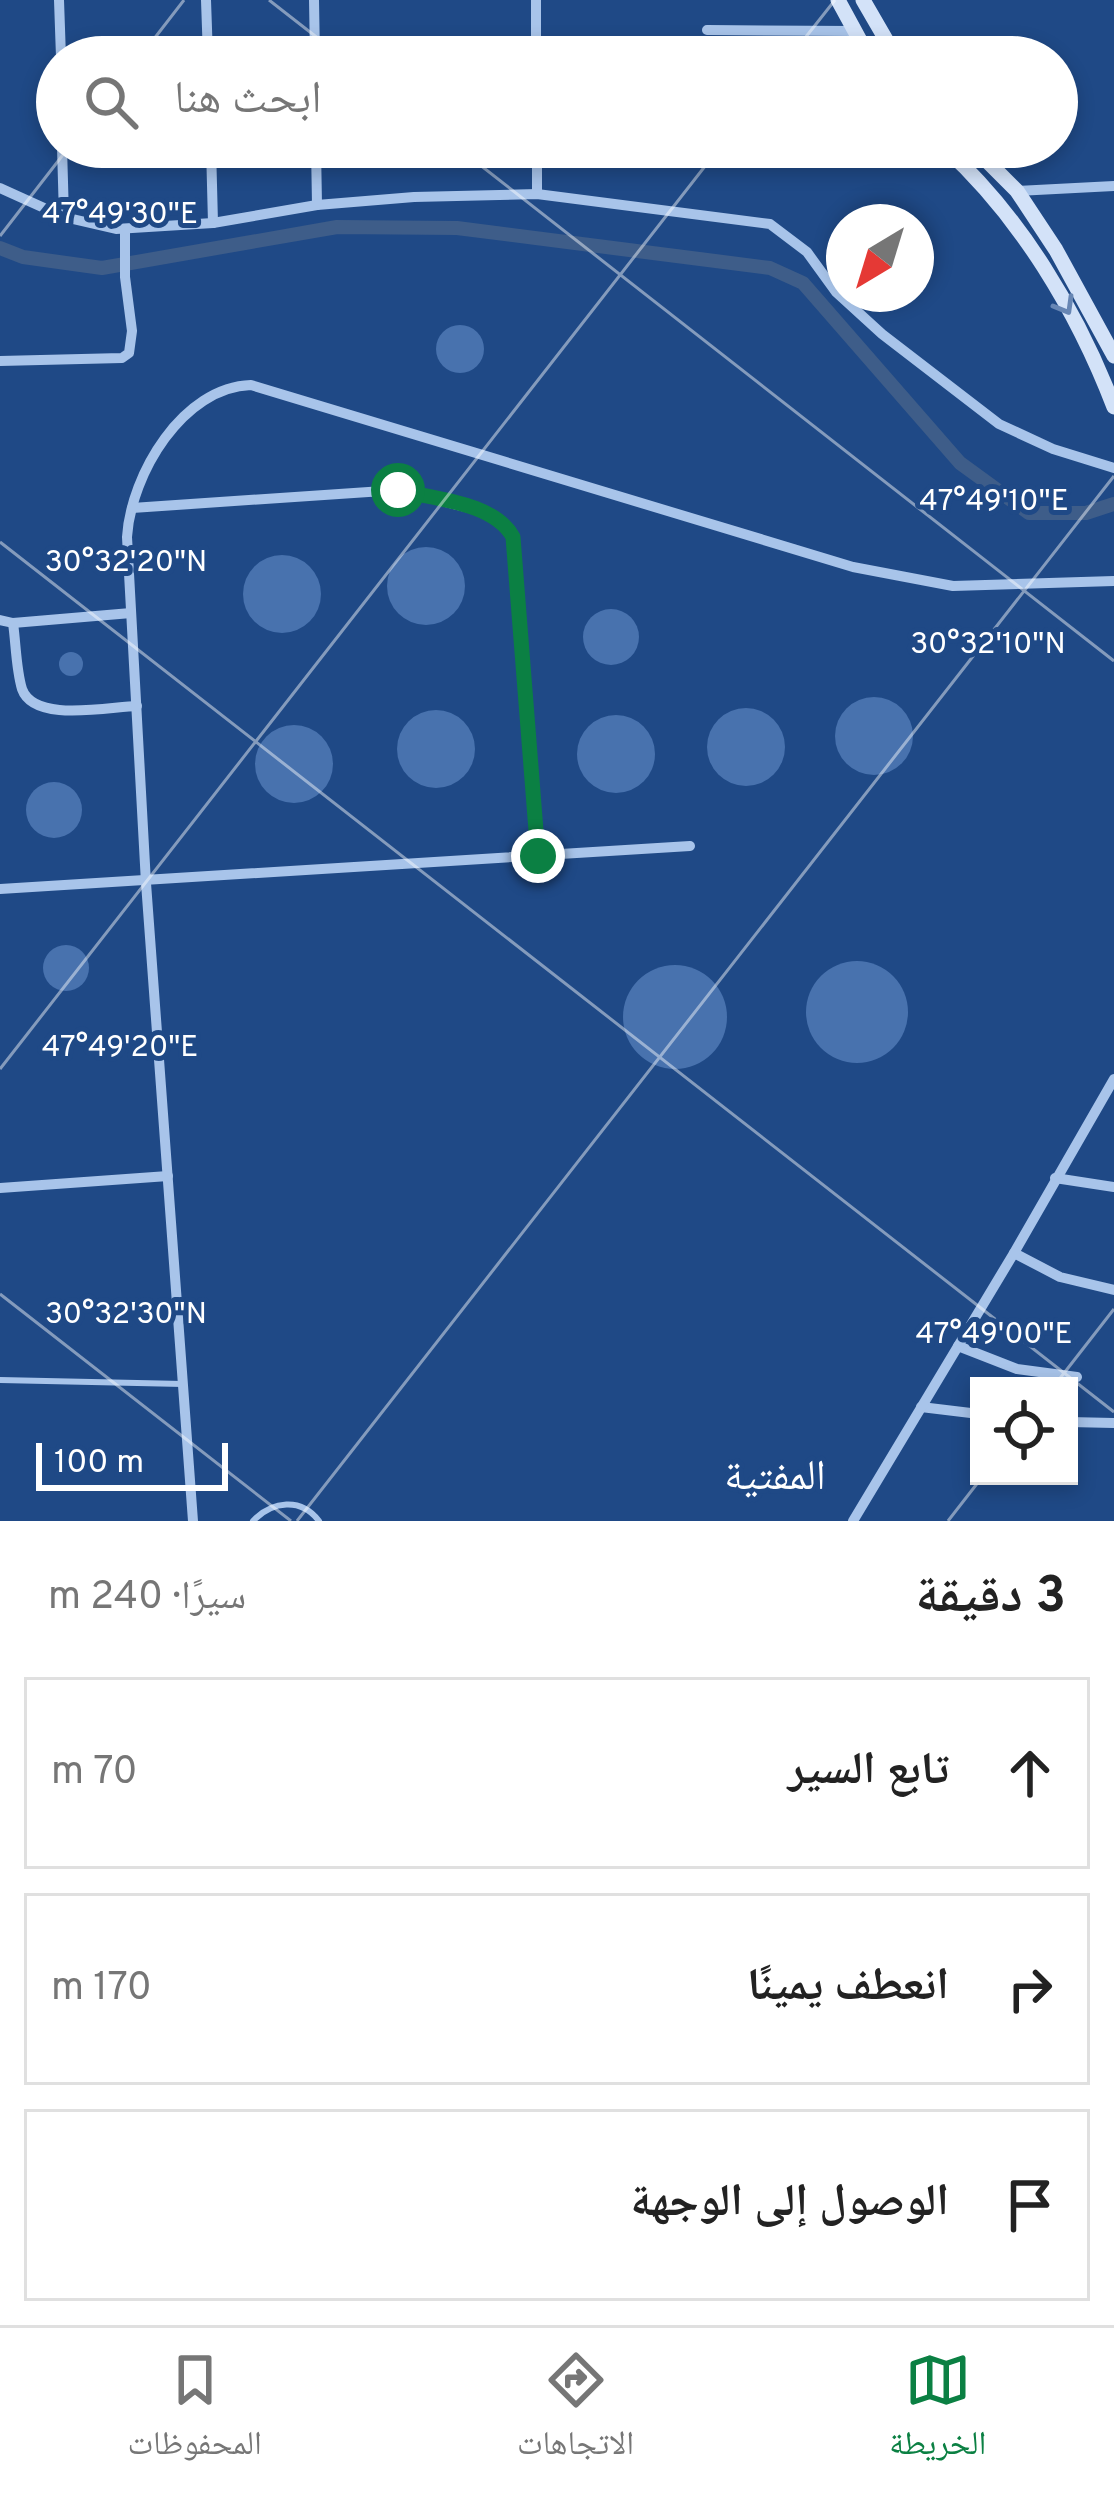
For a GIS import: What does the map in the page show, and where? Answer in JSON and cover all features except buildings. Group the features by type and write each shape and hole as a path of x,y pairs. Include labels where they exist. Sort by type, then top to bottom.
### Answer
{"street":[{"path":"59,0 60,36"},
{"path":"206,0 207,36"},
{"path":"314,0 315,36"},
{"path":"536,0 536,36"},
{"path":"838,0 856,36"},
{"path":"863,0 884,36"},
{"path":"707,30 853,31"},
{"path":"63,168 64,218"},
{"path":"212,168 213,223"},
{"path":"316,168 317,206"},
{"path":"537,168 537,194"},
{"path":"964,168 1039,260 1082,334 1114,407"},
{"path":"994,168 1017,191 1056,250 1114,356"},
{"path":"1017,191 1114,186"},
{"path":"0,188 64,218 125,232 414,197 537,194 770,224 807,252 836,292 882,334 999,424 1053,449 1114,468"},
{"path":"0,361 122,358 129,352 125,232"},
{"path":"1039,260 1056,250"},
{"path":"193,1521 146,883 127,537 132,508 173,425 219,390 251,385 853,567 953,586 1114,581"},
{"path":"132,508 398,490 484,512 508,529 513,537 538,856"},
{"path":"131,613 6,621 21,684 31,703 48,710 136,706"},
{"path":"0,889 690,846"},
{"path":"853,1521 1114,1078"},
{"path":"0,1188 168,1176"},
{"path":"1055,1178 1114,1187"},
{"path":"1014,1253 1060,1277 1114,1290"},
{"path":"958,1346 1017,1369 1077,1377"},
{"path":"921,1407 970,1413"},
{"path":"1078,1422 1114,1424"}],"lane":[{"path":"0,1380 183,1384"},
{"path":"253,1521 269,1507 297,1503 319,1521"}],"waterway":[{"path":"0,248 23,257 102,268 337,227 457,228 770,268 803,283 960,463 1029,513 1086,513 1114,504"}],"district":[{"name":"المفتية","path":"775,1474"}],"route":[{"path":"398,490 484,512 513,537 538,856"}]}
